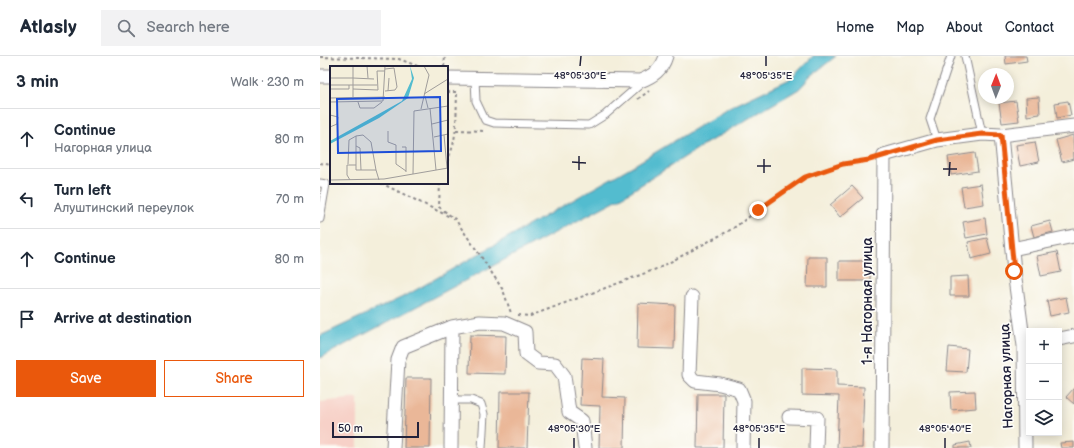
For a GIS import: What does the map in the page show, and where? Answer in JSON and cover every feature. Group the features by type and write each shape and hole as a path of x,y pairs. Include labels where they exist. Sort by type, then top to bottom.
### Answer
{"street":[{"path":"448,78 632,82 648,78 660,69 666,56"},
{"path":"884,155 937,140 982,134 1001,135 1074,126"},
{"name":"Нагорная улица","path":"1001,135 1012,249 1026,340"},
{"name":"1-я Нагорная улица","path":"882,448 884,155"},
{"path":"1012,249 1074,236"},
{"path":"692,297 689,375 695,381 720,384 739,389 744,401 743,448"},
{"path":"393,448 398,360 403,347 452,327 480,322 504,323 525,332 526,354 538,364 555,364 564,376 569,412 582,422 585,448"},
{"path":"451,448 452,327"},
{"path":"1062,338 1074,336"},
{"name":"Нагорная улица","path":"1025,448 1027,364"},
{"path":"788,417 817,418 816,448"}],"lane":[{"path":"937,140 930,119 952,56"},
{"path":"965,56 982,134"},
{"path":"475,79 476,101 485,120 494,123 589,125 605,114 648,78"},
{"path":"320,183 326,184 320,219"},
{"path":"452,400 471,400 481,404 484,414 482,448"}],"path":[{"path":"444,66 445,56"},
{"path":"320,57 399,59 418,66"},
{"path":"448,92 457,92 456,130 452,152 448,159"},
{"path":"517,315 530,316 660,268 732,229 805,177 843,164 869,160 884,155"},
{"path":"320,163 330,165"},
{"path":"383,184 455,219"},
{"path":"440,184 439,207 455,219 503,290 511,314"}],"shaded area":[{"path":"358,398 358,448 320,448 320,402"}],"water":[{"path":"813,56 836,56 811,76 799,89 705,144 622,197 320,358 320,336 407,295 636,164 729,108 792,78"}],"building":[{"path":"1005,56 1026,56 1027,61 1006,64"},
{"path":"1039,97 1040,114 1027,116 1026,98"},
{"path":"1014,101 1016,101 1019,121 1002,123 999,104 1014,104"},
{"path":"1068,101 1071,115 1057,118 1055,103"},
{"path":"1073,135 1074,159 1062,162 1056,140"},
{"path":"1035,142 1039,162 1020,166 1016,145"},
{"path":"975,153 978,171 951,175 948,157"},
{"path":"981,184 984,204 964,207 961,187"},
{"path":"852,186 863,198 840,217 830,205"},
{"path":"985,218 987,234 966,238 963,222"},
{"path":"1050,221 1053,232 1034,237 1031,226"},
{"path":"987,238 991,254 971,259 968,242"},
{"path":"1057,252 1061,272 1041,276 1037,256"},
{"path":"808,257 827,257 827,287 807,287"},
{"path":"839,261 870,261 870,281 839,281"},
{"path":"968,276 969,296 950,296 950,277"},
{"path":"1066,297 1069,312 1050,316 1047,301"},
{"path":"638,303 675,305 674,349 637,348"},
{"path":"470,335 506,336 505,374 469,373"},
{"path":"949,347 968,349 966,372 947,371"},
{"path":"582,358 604,359 602,397 625,398 624,448 599,448 600,406 580,405"},
{"path":"802,368 837,369 837,386 864,387 862,448 837,448 839,396 802,395"},
{"path":"406,378 431,378 430,448 404,448"},
{"path":"1074,388 1074,404 1066,397"},
{"path":"975,391 976,408 951,410 950,392"},
{"path":"500,392 529,392 527,448 499,448"},
{"path":"698,394 724,394 723,448 697,448"},
{"path":"970,442 971,448 955,448 955,445"},
{"path":"1074,442 1074,448 1061,448 1060,443"}],"route":[{"path":"758,210 805,177 843,164 869,160 937,140 982,134 1001,135 1014,271"}]}
